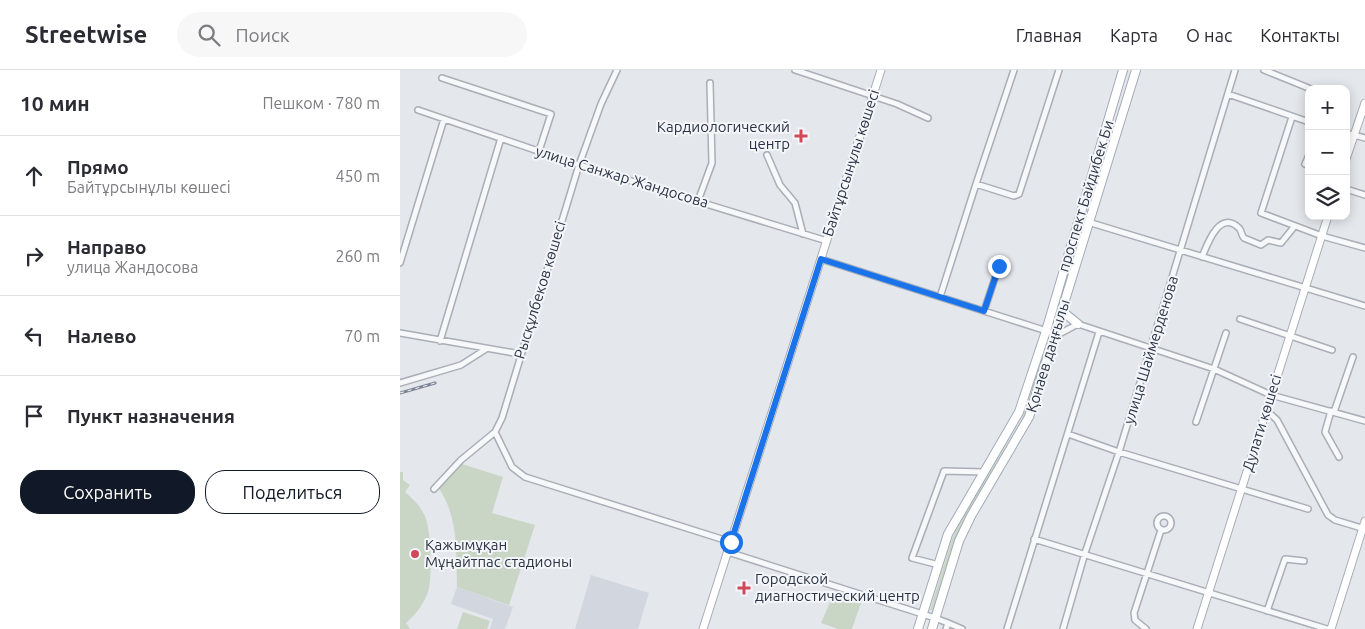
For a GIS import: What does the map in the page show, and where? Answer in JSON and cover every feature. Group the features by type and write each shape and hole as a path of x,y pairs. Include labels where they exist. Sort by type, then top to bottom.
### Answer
{"main road":[{"name":"Байтұрсынұлы көшесі","path":"728,552 881,70"},
{"name":"проспект Байдибек Би","path":"1047,326 1124,70"},
{"name":"Қонаев даңғылы","path":"932,629 959,541 971,516 1029,417 1056,334 1087,222 1136,70"},
{"path":"1350,134 1365,103"},
{"name":"Дулати көшесі","path":"1197,629 1288,337 1327,220"},
{"path":"1062,311 1078,324"},
{"name":"Қонаев даңғылы","path":"918,629 948,534 1019,412 1047,326"},
{"path":"1331,629 1364,527"},
{"path":"703,629 728,552"}],"street":[{"name":"Рысқұлбеков көшесі","path":"434,489 460,460 495,432 502,418 579,165 601,104 617,70"},
{"path":"795,70 872,96 928,118"},
{"path":"940,297 1014,70"},
{"path":"976,184 1014,196 1019,194 1059,70"},
{"name":"улица Шаймерденова","path":"1063,629 1085,553 1119,452 1181,251 1235,70"},
{"path":"1264,70 1305,86"},
{"path":"442,78 551,114 538,151"},
{"path":"698,201 712,162 710,83"},
{"path":"1228,94 1305,121"},
{"name":"улица Санжар Жандосова","path":"418,110 579,165 827,241"},
{"path":"1292,117 1260,210 1262,216 1365,248"},
{"path":"400,263 444,119"},
{"path":"1350,134 1365,138"},
{"path":"440,341 501,138"},
{"path":"767,155 780,185 795,203 803,234"},
{"path":"1350,189 1365,195"},
{"path":"1087,222 1365,306"},
{"path":"1202,257 1213,230 1222,225 1235,226 1241,230 1244,238 1261,245 1268,240 1281,243 1294,227"},
{"path":"821,259 984,311 1047,326 1056,334 1061,334 1078,324 1214,369 1271,394 1365,421"},
{"path":"984,311 999,266"},
{"path":"1240,319 1288,337 1332,350"},
{"path":"1007,629 1099,332"},
{"path":"400,333 520,354"},
{"path":"1196,422 1226,333"},
{"path":"400,383 461,365 486,348"},
{"path":"1339,458 1325,432 1353,357"},
{"path":"1266,410 1277,420 1326,512 1339,521 1364,527"},
{"path":"495,432 512,467 525,477 731,542"},
{"path":"1068,434 1119,452 1308,509"},
{"path":"939,565 912,558 944,471 984,472"},
{"path":"1146,629 1135,620 1134,613 1161,530"},
{"path":"1034,539 1085,553 1327,629"},
{"path":"728,552 935,618 947,626 962,629"},
{"path":"1266,611 1285,559 1304,561"}],"shaded area":[{"path":"591,575 649,593 638,629 575,629"},
{"path":"457,587 513,607 505,629 490,629 493,619 451,604"}],"green space":[{"path":"1047,341 1049,341 1024,420 964,521 934,611 930,610 952,539 961,520 1022,419"},
{"path":"459,463 503,477 492,513 535,525 509,605 457,587 453,523 445,498 438,487"},
{"name":"Қажымұқан Мұңайтпас стадионы","path":"400,472 403,472 403,480 410,485 405,492 417,504 424,515 428,526 430,543 429,588 426,598 406,623 410,629 400,629"},
{"path":"834,593 862,600 852,629 838,629 821,623"},
{"path":"463,612 490,621 487,629 457,629"}],"railway":[{"path":"400,393 435,383"}],"place":[{"name":"Кардиологический центр","path":"801,136"},
{"name":"Қажымұқан Мұңайтпас стадионы","path":"415,554"},
{"name":"Городской диагностический центр","path":"744,588"}],"route":[{"path":"731,542 821,259 984,311 999,266"}]}
